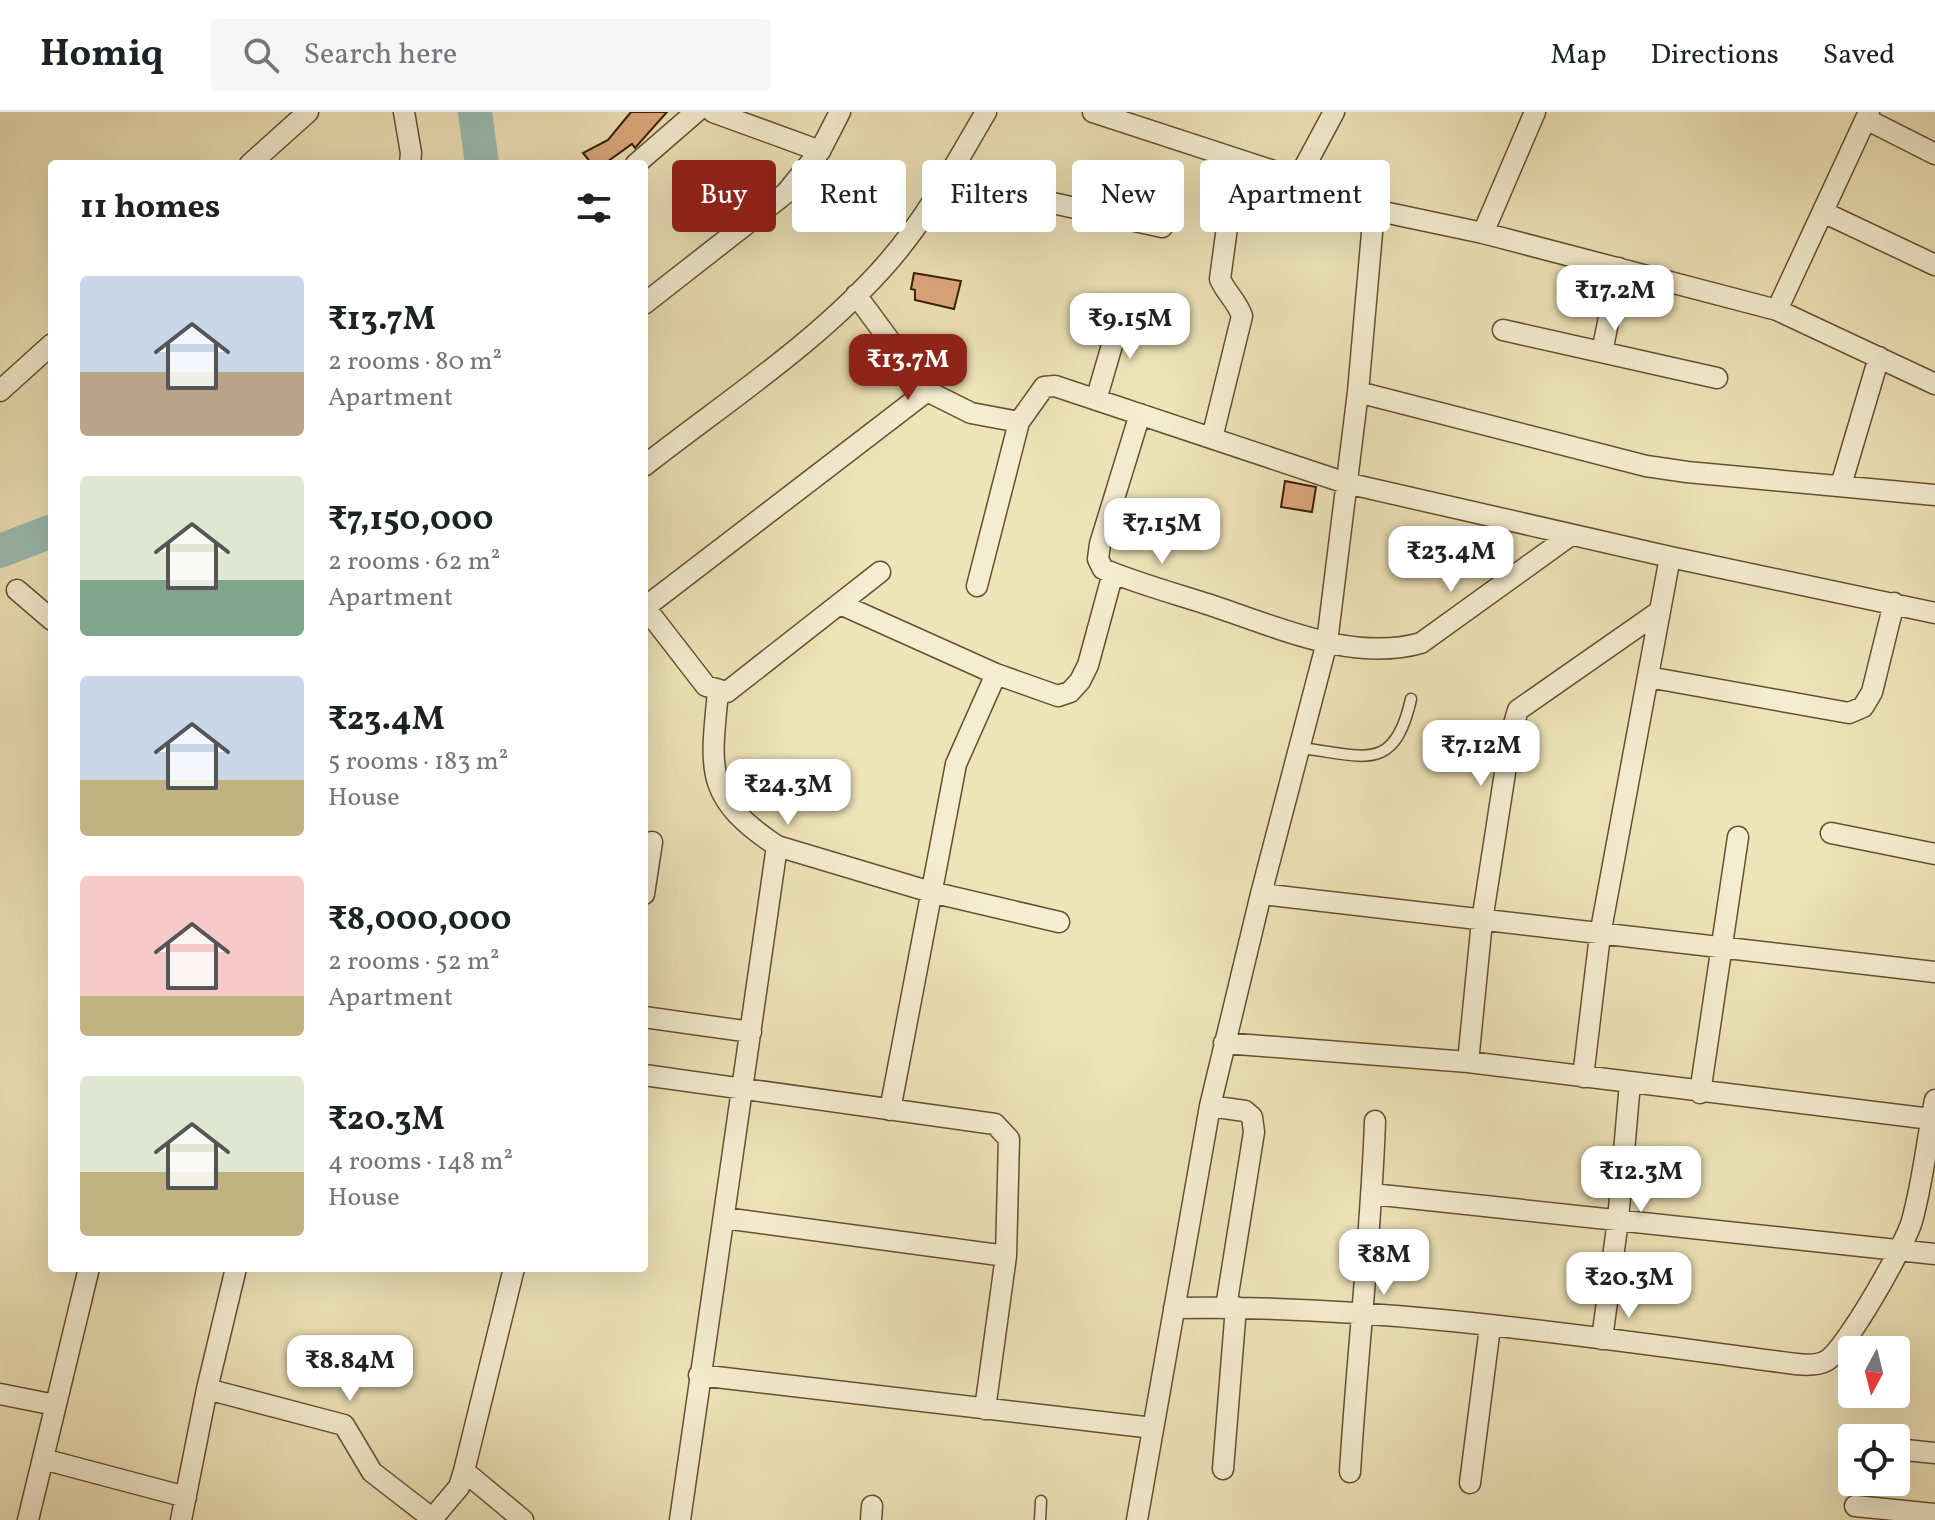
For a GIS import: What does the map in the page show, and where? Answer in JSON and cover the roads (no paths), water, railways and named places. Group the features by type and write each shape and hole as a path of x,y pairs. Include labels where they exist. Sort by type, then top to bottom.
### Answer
{"street":[{"path":"254,160 308,112"},
{"path":"404,112 410,160"},
{"path":"641,160 696,112"},
{"path":"713,112 820,151"},
{"path":"648,301 786,193 820,151 840,112"},
{"path":"958,160 986,112"},
{"path":"1093,112 1233,160"},
{"path":"1308,160 1334,112"},
{"path":"1483,233 1535,112"},
{"path":"1777,310 1868,116 1935,154"},
{"path":"1823,212 1935,265"},
{"path":"1390,213 1483,233 1777,310 1935,384"},
{"path":"648,457 818,330 889,260 922,216"},
{"path":"1212,438 1242,316 1220,279 1226,232"},
{"path":"1137,1520 1210,1106 1327,642 1358,392 1372,232"},
{"path":"1602,352 1619,268"},
{"path":"856,295 927,391 971,413 1019,422"},
{"path":"1096,400 1122,311"},
{"path":"1503,330 1717,378"},
{"path":"0,391 48,348"},
{"path":"1841,485 1879,357"},
{"path":"977,586 1019,422 1044,387 1055,386 1346,483 1670,557 1935,613"},
{"path":"648,604 927,391"},
{"path":"1358,392 1646,466 1935,495"},
{"path":"1140,414 1100,544 1098,559 1103,569 1327,642 1379,648 1403,648 1421,643 1571,535"},
{"path":"1583,1077 1600,935 1670,557"},
{"path":"648,612 706,686 718,692 727,692 880,572"},
{"path":"840,604 996,674 1058,696 1070,692 1088,665 1113,573"},
{"path":"17,590 48,617"},
{"path":"1648,677 1849,713 1863,707 1872,692 1894,603"},
{"path":"1468,1062 1482,921 1511,734 1518,710 1660,611"},
{"path":"890,1110 956,764 996,674"},
{"path":"718,692 713,767 720,792 732,811 777,846 931,892 1059,922"},
{"path":"1831,833 1935,854"},
{"path":"1700,1093 1738,837"},
{"path":"648,868 652,842"},
{"path":"680,1520 777,846"},
{"path":"1261,894 1935,972"},
{"path":"648,1018 751,1032"},
{"path":"1174,1308 1231,1307 1360,1313 1796,1364 1818,1364 1827,1361 1845,1341 1901,1248 1918,1197 1933,1109 1700,1093 1468,1062 1224,1043"},
{"path":"648,1076 995,1124 1009,1139 1006,1256 985,1409"},
{"path":"1602,1339 1618,1220 1630,1083"},
{"path":"1210,1106 1245,1111 1252,1117 1254,1132 1231,1307 1223,1469"},
{"path":"1350,1472 1375,1121"},
{"path":"1372,1194 1935,1254"},
{"path":"724,1218 1006,1256"},
{"path":"28,1520 88,1272"},
{"path":"181,1520 207,1389 235,1272"},
{"path":"207,1389 344,1425 372,1472 435,1517 461,1479 513,1272"},
{"path":"1470,1483 1490,1327"},
{"path":"699,1375 1153,1428"},
{"path":"0,1394 55,1405"},
{"path":"1910,1450 1935,1453"},
{"path":"43,1459 186,1497"},
{"path":"461,1479 523,1520"},
{"path":"1855,1506 1935,1514"}],"lane":[{"path":"1300,748 1377,754 1395,745 1404,728 1411,699"},
{"path":"1040,1520 1041,1501"}],"waterway":[{"path":"475,112 481,160"},
{"path":"0,551 48,533"}]}
